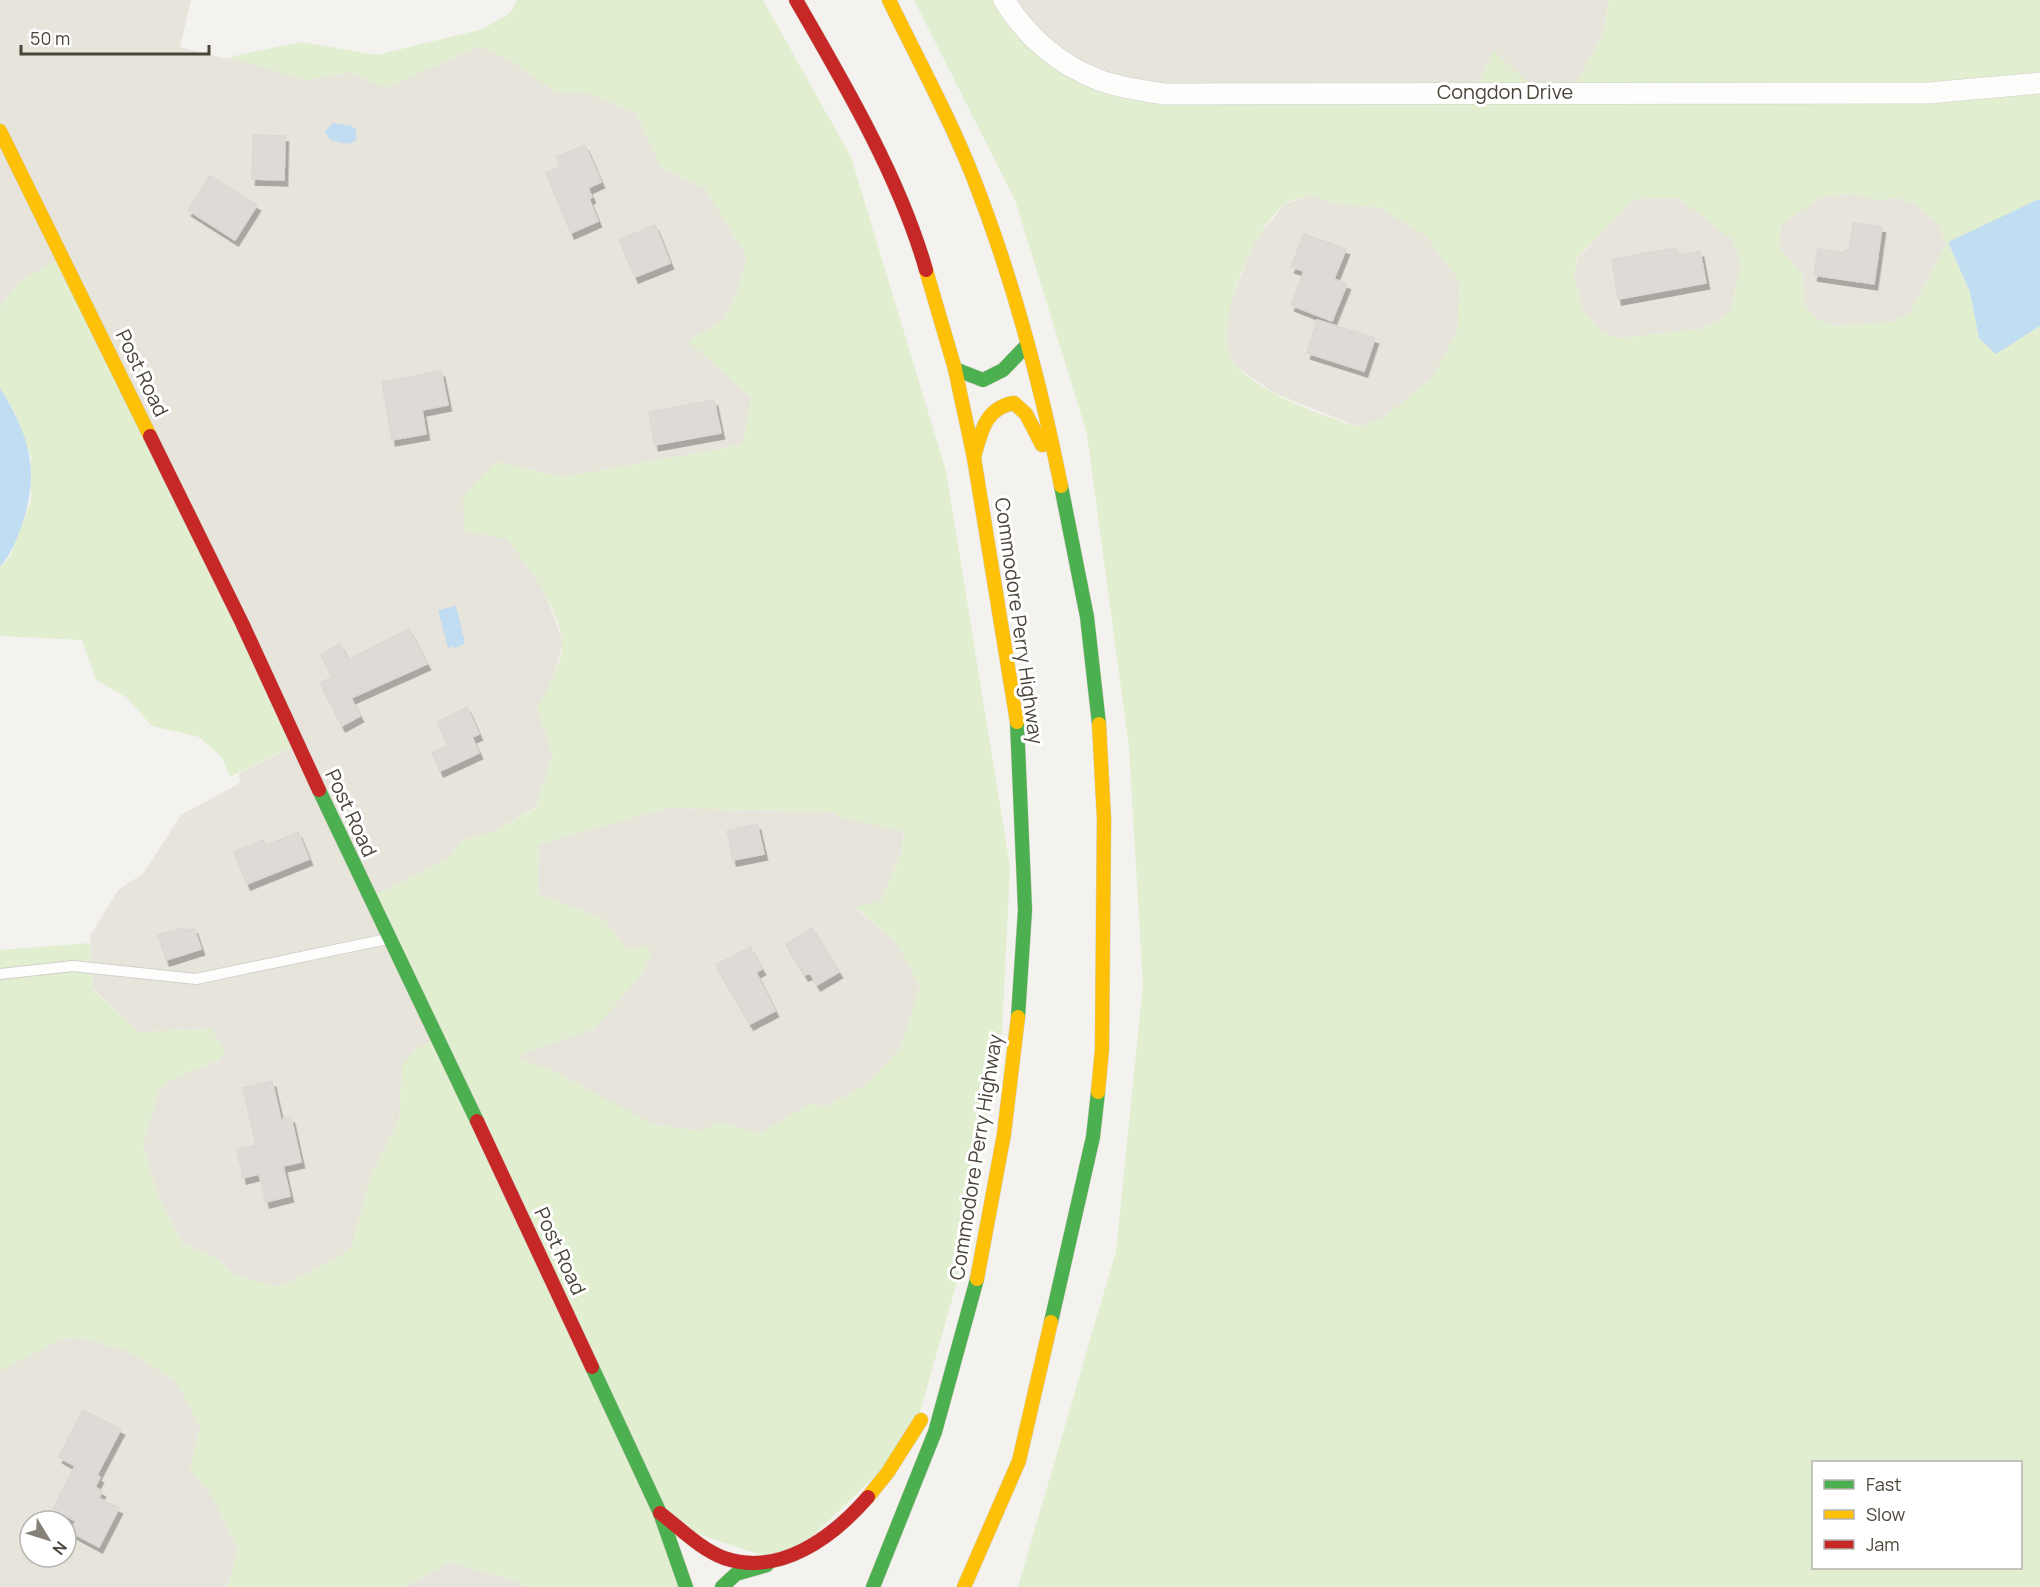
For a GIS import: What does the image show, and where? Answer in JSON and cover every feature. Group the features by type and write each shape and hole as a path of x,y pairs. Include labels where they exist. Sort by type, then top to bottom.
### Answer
{"main road":[{"name":"Commodore Perry Highway","path":"796,0 836,69 888,174 922,255 955,369 974,458 1017,721 1025,910 1017,1029 1004,1134 973,1298 934,1432 873,1587"},
{"path":"890,0 972,175 1008,276 1058,466 1087,617 1100,737 1104,819 1102,1049 1093,1137 1019,1461 1016,1486 999,1543"},
{"name":"Post Road","path":"0,131 242,623 389,939 472,1110 660,1514 686,1587"},
{"path":"955,369 983,380 1004,370 1027,345"},
{"path":"974,458 986,419 995,408 1014,403 1026,414 1038,440 1058,466"},
{"path":"722,1587 736,1574 792,1558 818,1545 842,1527 902,1456 928,1406 973,1298"},
{"path":"964,1587 1019,1461"},
{"path":"660,1514 726,1558 769,1564"}],"street":[{"name":"Congdon Drive","path":"1004,0 1018,22 1055,58 1100,81 1164,94 1929,93 2040,83"}],"lane":[{"path":"0,974 73,966 196,979 389,939"}],"shaded area":[{"path":"0,0 191,0 180,47 223,58 245,59 305,80 352,72 386,88 479,46 513,62 557,93 587,93 636,113 661,167 705,188 747,257 738,290 724,320 689,341 752,398 742,445 563,477 496,462 507,538 544,590 563,642 550,691 537,707 553,755 536,807 493,832 461,841 449,858 376,895 437,1038 402,1066 399,1120 370,1178 352,1246 339,1257 280,1288 234,1275 214,1257 183,1244 158,1197 143,1146 158,1092 169,1081 220,1059 211,1029 139,1032 93,989 90,936 119,889 143,874 181,815 233,787 240,782 239,774 298,744 20,281 0,308"},
{"path":"1004,0 1609,0 1603,35 1570,94 1170,99 1080,73"},
{"path":"1852,193 1878,200 1897,198 1914,203 1939,225 1946,245 1909,314 1893,322 1834,326 1818,320 1804,304 1802,274 1779,247 1781,225 1821,197"},
{"path":"1310,195 1334,203 1380,208 1426,236 1460,282 1457,332 1432,378 1382,419 1359,427 1274,393 1234,365 1227,350 1227,313 1254,241 1284,205"},
{"path":"1679,198 1733,240 1741,264 1731,310 1718,321 1701,329 1618,338 1601,332 1583,311 1574,278 1578,258 1634,199"},
{"path":"668,808 833,812 839,816 904,831 902,851 880,902 855,908 896,942 920,986 901,1047 867,1084 827,1106 809,1104 760,1134 719,1122 701,1131 655,1125 516,1059 648,946 627,950 604,919 538,894 538,844"},
{"path":"77,1337 126,1350 176,1381 200,1427 190,1469 214,1499 238,1549 228,1587 0,1587 0,1371 62,1339"},
{"path":"449,1562 520,1582 527,1587 405,1587"}],"green space":[{"path":"517,0 763,0 851,157 946,471 1010,867 1002,1031 957,1282 912,1440 785,1563 674,1526 690,1587 527,1587 520,1582 449,1562 405,1587 228,1587 238,1549 214,1499 190,1469 200,1427 176,1381 126,1350 77,1337 62,1339 0,1371 0,950 90,943 93,990 139,1032 211,1029 225,1051 220,1059 169,1081 158,1092 143,1146 158,1197 183,1244 214,1257 234,1275 280,1287 339,1257 352,1246 370,1178 399,1120 402,1066 415,1050 436,1038 376,895 449,858 461,841 493,832 536,808 553,755 537,707 546,693 561,655 562,639 559,625 548,599 507,539 464,531 463,496 496,462 563,477 742,445 752,398 688,341 724,320 738,290 747,257 705,188 661,167 636,113 587,93 557,93 513,62 479,46 386,88 352,72 305,80 229,57 301,42 377,55 483,29 510,13","holes":["668,808 833,812 838,816 904,832 902,852 880,902 855,907 896,942 920,986 901,1047 867,1084 827,1106 809,1104 760,1134 719,1122 701,1131 655,1125 548,1068 517,1059 529,1051 594,1029 642,974 651,954 648,946 627,950 604,919 538,894 539,844"]},
{"path":"914,0 1004,0 1023,29 1106,85 1472,94 1494,51 1540,94 1570,94 1603,35 1609,0 2040,0 2040,200 1948,242 1970,292 1979,338 1996,354 2040,326 2040,1587 1018,1587 1116,1251 1143,985 1129,748 1087,434 1015,200","holes":["1852,193 1878,200 1897,198 1914,203 1939,225 1946,245 1909,314 1893,322 1834,326 1818,320 1804,304 1802,274 1779,247 1781,225 1821,197","1310,195 1334,203 1380,208 1426,236 1460,282 1457,332 1432,378 1382,419 1358,427 1293,403 1262,387 1236,366 1228,351 1227,331 1230,307 1248,257 1260,234 1272,216 1284,205","1678,198 1733,240 1741,264 1731,310 1718,321 1701,329 1618,338 1601,332 1583,311 1574,278 1577,258 1634,199"]},
{"path":"57,260 298,744 230,777 221,756 199,737 152,726 126,697 96,680 82,640 0,636 0,567 10,556 31,501 31,457 15,413 0,388 0,308 20,281"}],"water":[{"path":"333,123 352,126 356,130 356,140 349,144 330,140 325,131"},
{"path":"2040,200 2040,326 1996,354 1979,338 1970,292 1948,242"},
{"path":"0,388 19,423 30,457 31,474 30,491 20,530 12,549 0,567"},
{"path":"456,606 465,643 454,649 453,646 448,648 438,610"}],"building":[{"path":"253,135 285,136 284,180 252,179"},
{"path":"585,145 601,182 588,188 592,197 589,199 598,221 571,233 546,173 561,167 556,157"},
{"path":"210,176 257,205 235,240 188,210"},
{"path":"1853,223 1882,227 1874,284 1814,275 1818,249 1845,253 1845,250 1849,250"},
{"path":"655,225 670,263 635,277 619,240"},
{"path":"1304,234 1346,249 1334,279 1347,284 1332,321 1291,305 1304,271 1291,267"},
{"path":"1676,248 1677,255 1700,251 1706,283 1618,299 1612,259"},
{"path":"1317,320 1375,338 1364,371 1307,353"},
{"path":"441,371 448,405 422,410 426,434 392,440 382,382"},
{"path":"714,400 721,433 655,445 649,412"},
{"path":"409,629 427,664 351,698 360,716 342,726 320,683 332,677 321,654 340,644 348,660"},
{"path":"467,707 479,734 472,737 479,753 440,771 432,753 448,746 437,722"},
{"path":"757,824 764,854 733,860 727,831"},
{"path":"298,832 309,859 247,884 234,852 263,840 265,846"},
{"path":"184,928 185,931 194,928 201,949 166,960 158,935"},
{"path":"812,928 839,972 817,985 810,973 805,975 786,944"},
{"path":"750,947 762,969 756,972 775,1011 750,1024 716,965"},
{"path":"272,1081 281,1120 291,1117 301,1162 283,1166 290,1196 266,1202 259,1174 243,1178 237,1150 256,1145 243,1088"},
{"path":"83,1410 121,1429 97,1475 100,1477 95,1487 102,1491 99,1498 119,1508 99,1547 78,1536 78,1509 53,1509 75,1466 59,1457"}],"traffic: fast":[{"path":"955,369 983,380 1003,370 1027,345"},
{"path":"1061,486 1087,617 1099,724"},
{"path":"1017,722 1025,910 1018,1017"},
{"path":"319,790 477,1121"},
{"path":"1051,1322 1093,1137 1098,1092"},
{"path":"873,1587 935,1432 977,1279"},
{"path":"592,1367 660,1513"},
{"path":"660,1513 686,1587"},
{"path":"722,1587 736,1574 767,1565"}],"traffic: slow":[{"path":"889,0 954,132 987,214 1024,329 1061,486"},
{"path":"0,131 150,436"},
{"path":"926,270 955,369 974,458 1017,722"},
{"path":"974,457 982,430 990,416 996,410 1014,403 1026,414 1042,445"},
{"path":"1098,1092 1102,1049 1104,819 1099,724"},
{"path":"977,1279 1004,1134 1018,1017"},
{"path":"964,1587 1019,1461 1051,1322"},
{"path":"868,1497 888,1472 921,1420"}],"traffic: jam":[{"path":"796,0 886,166 915,235 926,270"},
{"path":"150,436 242,623 319,790"},
{"path":"477,1121 592,1367"},
{"path":"660,1513 698,1544 715,1554 745,1562 765,1562 785,1558 822,1539 839,1526 868,1497"}]}
